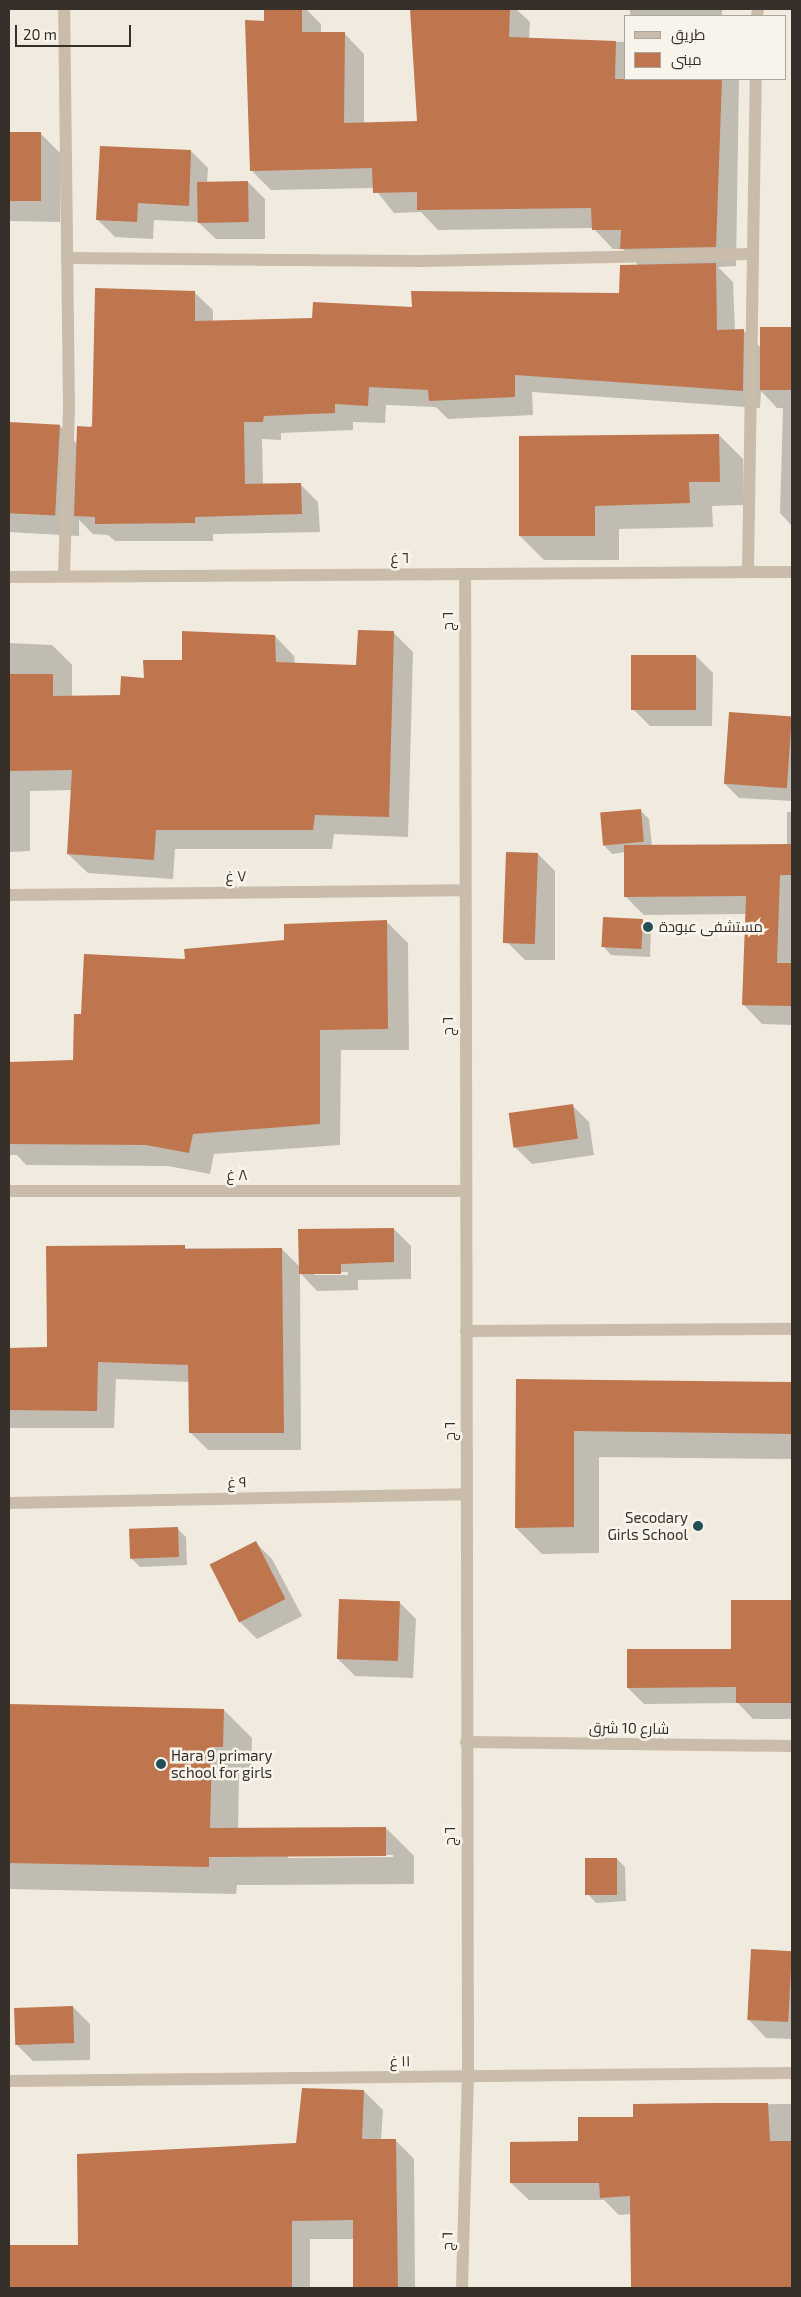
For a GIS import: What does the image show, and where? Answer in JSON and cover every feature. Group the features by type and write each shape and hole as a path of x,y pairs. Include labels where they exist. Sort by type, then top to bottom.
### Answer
{"street":[{"path":"64,9 67,258 64,576"},
{"path":"748,572 750,254 756,80"},
{"path":"67,258 421,261 750,254"},
{"name":"٦ غ","path":"9,577 792,572"},
{"name":"٦ ج","path":"462,2288 468,2076 464,890 465,574"},
{"name":"٧ غ","path":"9,895 464,890"},
{"name":"٨ غ","path":"9,1192 466,1191"},
{"path":"466,1331 792,1329"},
{"name":"٩ غ","path":"9,1503 466,1494"},
{"name":"شارع 10 شرق","path":"466,1742 792,1746"},
{"name":"١١ غ","path":"9,2081 792,2073"}],"building":[{"path":"264,9 302,9 302,32 345,32 344,123 417,121 410,9 510,9 509,37 616,41 615,79 722,80 716,247 620,249 621,230 592,230 591,208 417,210 417,192 373,193 372,168 250,171 245,20 264,21"},
{"path":"9,132 41,132 41,201 9,201"},
{"path":"100,146 191,150 189,206 138,203 137,222 96,220"},
{"path":"248,181 249,222 198,223 197,182"},
{"path":"716,263 717,330 744,329 743,391 515,375 515,397 429,401 428,390 369,387 368,406 335,404 335,413 264,416 263,422 244,422 245,484 301,483 302,514 195,517 195,523 95,524 95,517 74,516 77,426 92,427 95,288 195,291 195,321 312,318 313,302 412,307 411,291 619,293 620,265"},
{"path":"760,327 792,327 792,390 760,390"},
{"path":"9,422 60,425 55,516 9,513"},
{"path":"719,434 720,482 689,482 690,503 595,506 595,536 519,536 519,436"},
{"path":"358,630 394,631 389,817 315,815 313,830 156,830 154,860 67,854 72,770 9,771 9,674 53,674 53,696 120,695 121,676 144,678 143,660 182,660 182,631 275,635 276,662 356,665"},
{"path":"631,655 696,655 696,710 631,710"},
{"path":"729,712 792,716 787,788 724,784"},
{"path":"641,809 644,842 603,845 600,813"},
{"path":"792,844 792,875 780,875 777,963 792,963 792,1006 742,1005 746,896 624,897 624,845"},
{"path":"506,852 538,853 535,944 503,943"},
{"path":"603,917 643,919 641,949 601,947"},
{"path":"387,920 388,1029 320,1030 320,1124 193,1134 189,1153 146,1145 9,1144 9,1062 73,1060 74,1014 81,1014 84,954 185,959 184,949 284,940 284,924"},
{"path":"573,1104 578,1139 514,1148 509,1113"},
{"path":"394,1228 394,1262 341,1264 341,1274 299,1274 298,1229"},
{"path":"185,1245 185,1249 282,1248 284,1433 189,1433 188,1365 98,1362 97,1411 9,1410 9,1348 47,1347 46,1246"},
{"path":"516,1379 792,1382 792,1434 574,1431 574,1527 515,1528"},
{"path":"178,1527 179,1557 130,1559 129,1529"},
{"path":"256,1541 286,1599 239,1623 210,1565"},
{"path":"339,1599 400,1601 398,1661 337,1659"},
{"path":"731,1600 792,1600 792,1703 736,1703 736,1687 627,1688 627,1649 731,1649"},
{"path":"9,1704 224,1709 223,1747 212,1747 210,1828 386,1827 386,1856 209,1857 209,1867 9,1863"},
{"path":"585,1858 617,1858 617,1895 585,1895"},
{"path":"751,1949 792,1951 788,2022 747,2020"},
{"path":"73,2006 74,2043 15,2045 14,2008"},
{"path":"302,2088 364,2090 362,2139 396,2139 398,2288 353,2288 353,2220 292,2221 292,2288 9,2288 9,2245 78,2245 77,2154 296,2143"},
{"path":"768,2103 770,2141 792,2141 792,2288 631,2288 630,2196 600,2198 599,2183 510,2183 510,2142 578,2141 578,2117 633,2117 633,2104"}],"place":[{"name":"مستشفى عبودة","path":"648,927"},
{"name":"Secodary Girls School","path":"698,1526"},
{"name":"Hara 9 primary school for girls","path":"161,1764"}]}
